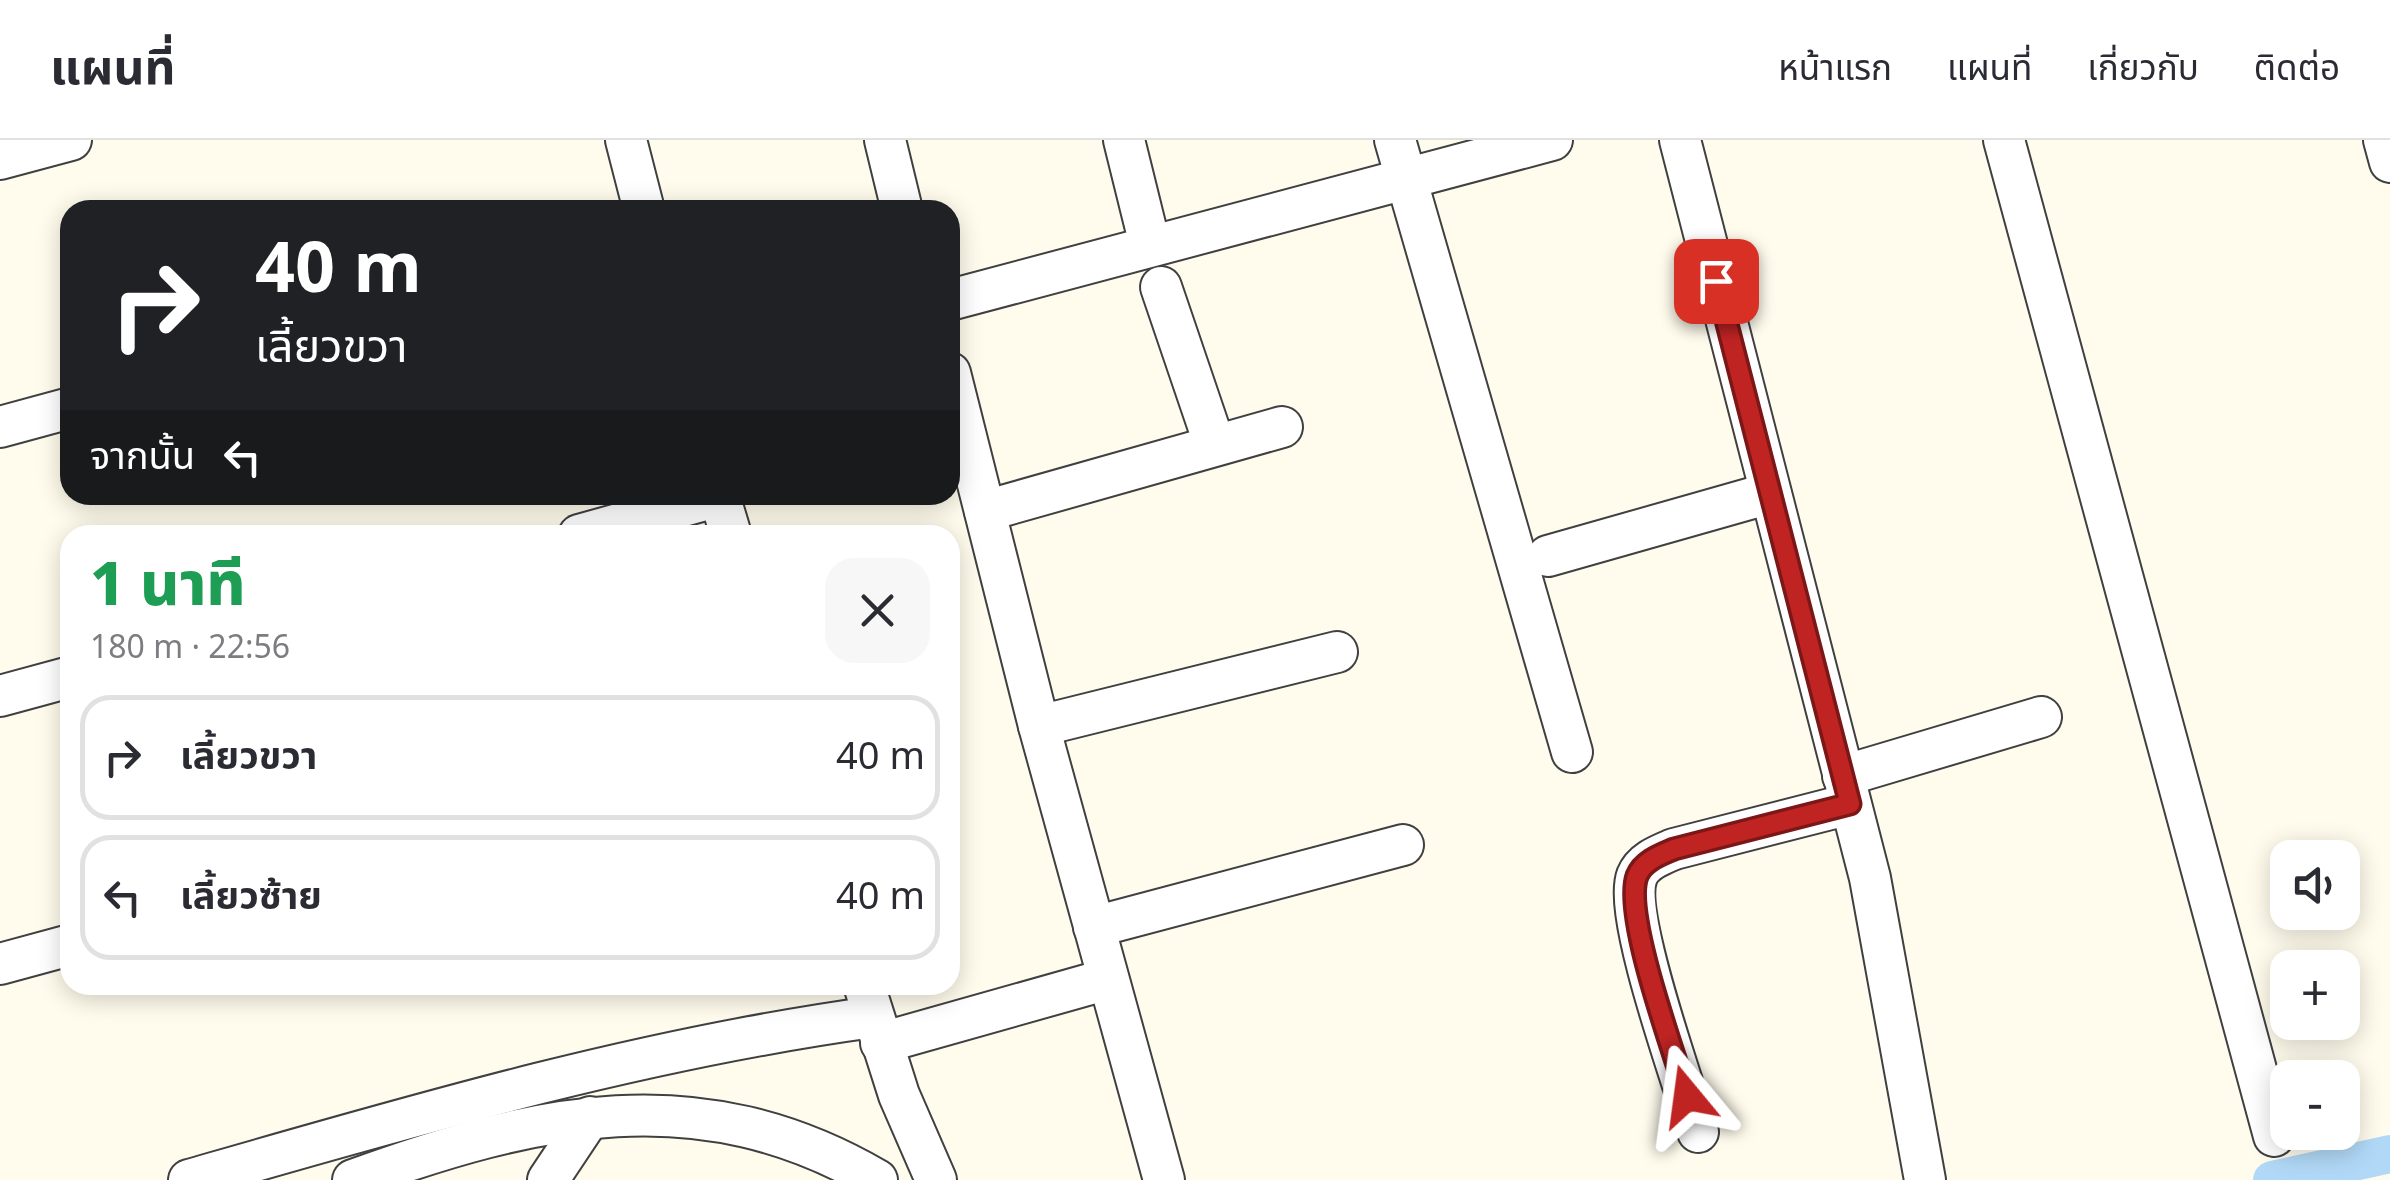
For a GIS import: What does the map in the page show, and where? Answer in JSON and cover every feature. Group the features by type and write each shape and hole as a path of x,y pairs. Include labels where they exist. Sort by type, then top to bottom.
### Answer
{"street":[{"path":"0,160 71,140"},
{"path":"626,140 641,200"},
{"path":"884,140 899,200"},
{"path":"1124,140 1150,245"},
{"path":"960,297 1150,245 1400,158 1552,140"},
{"path":"1680,140 1870,878 1925,1180"},
{"path":"2004,140 2270,1121"},
{"path":"2384,140 2390,162"},
{"path":"1400,158 1572,752"},
{"path":"1161,287 1214,443"},
{"path":"0,427 60,411"},
{"path":"960,413 1039,726 1164,1180"},
{"path":"985,512 1214,443 1282,427"},
{"path":"1548,556 1770,493"},
{"path":"615,525 687,505"},
{"path":"1039,726 1336,652"},
{"path":"0,696 60,679"},
{"path":"1698,1132 1634,916 1637,876 1650,860 2041,717"},
{"path":"1094,927 1403,846"},
{"path":"0,964 60,948"},
{"path":"189,1180 250,1172 392,1120 747,1035 1108,980"},
{"path":"873,1015 936,1180"},
{"path":"666,1054 679,1116"},
{"path":"353,1180 427,1153 617,1112 679,1116 808,1146 878,1180"},
{"path":"548,1180 590,1117"}],"waterway":[{"path":"2272,1180 2390,1154"}],"route":[{"path":"1687,1096 1634,916 1637,876 1650,860 1674,849 1850,804 1716,281"}]}
